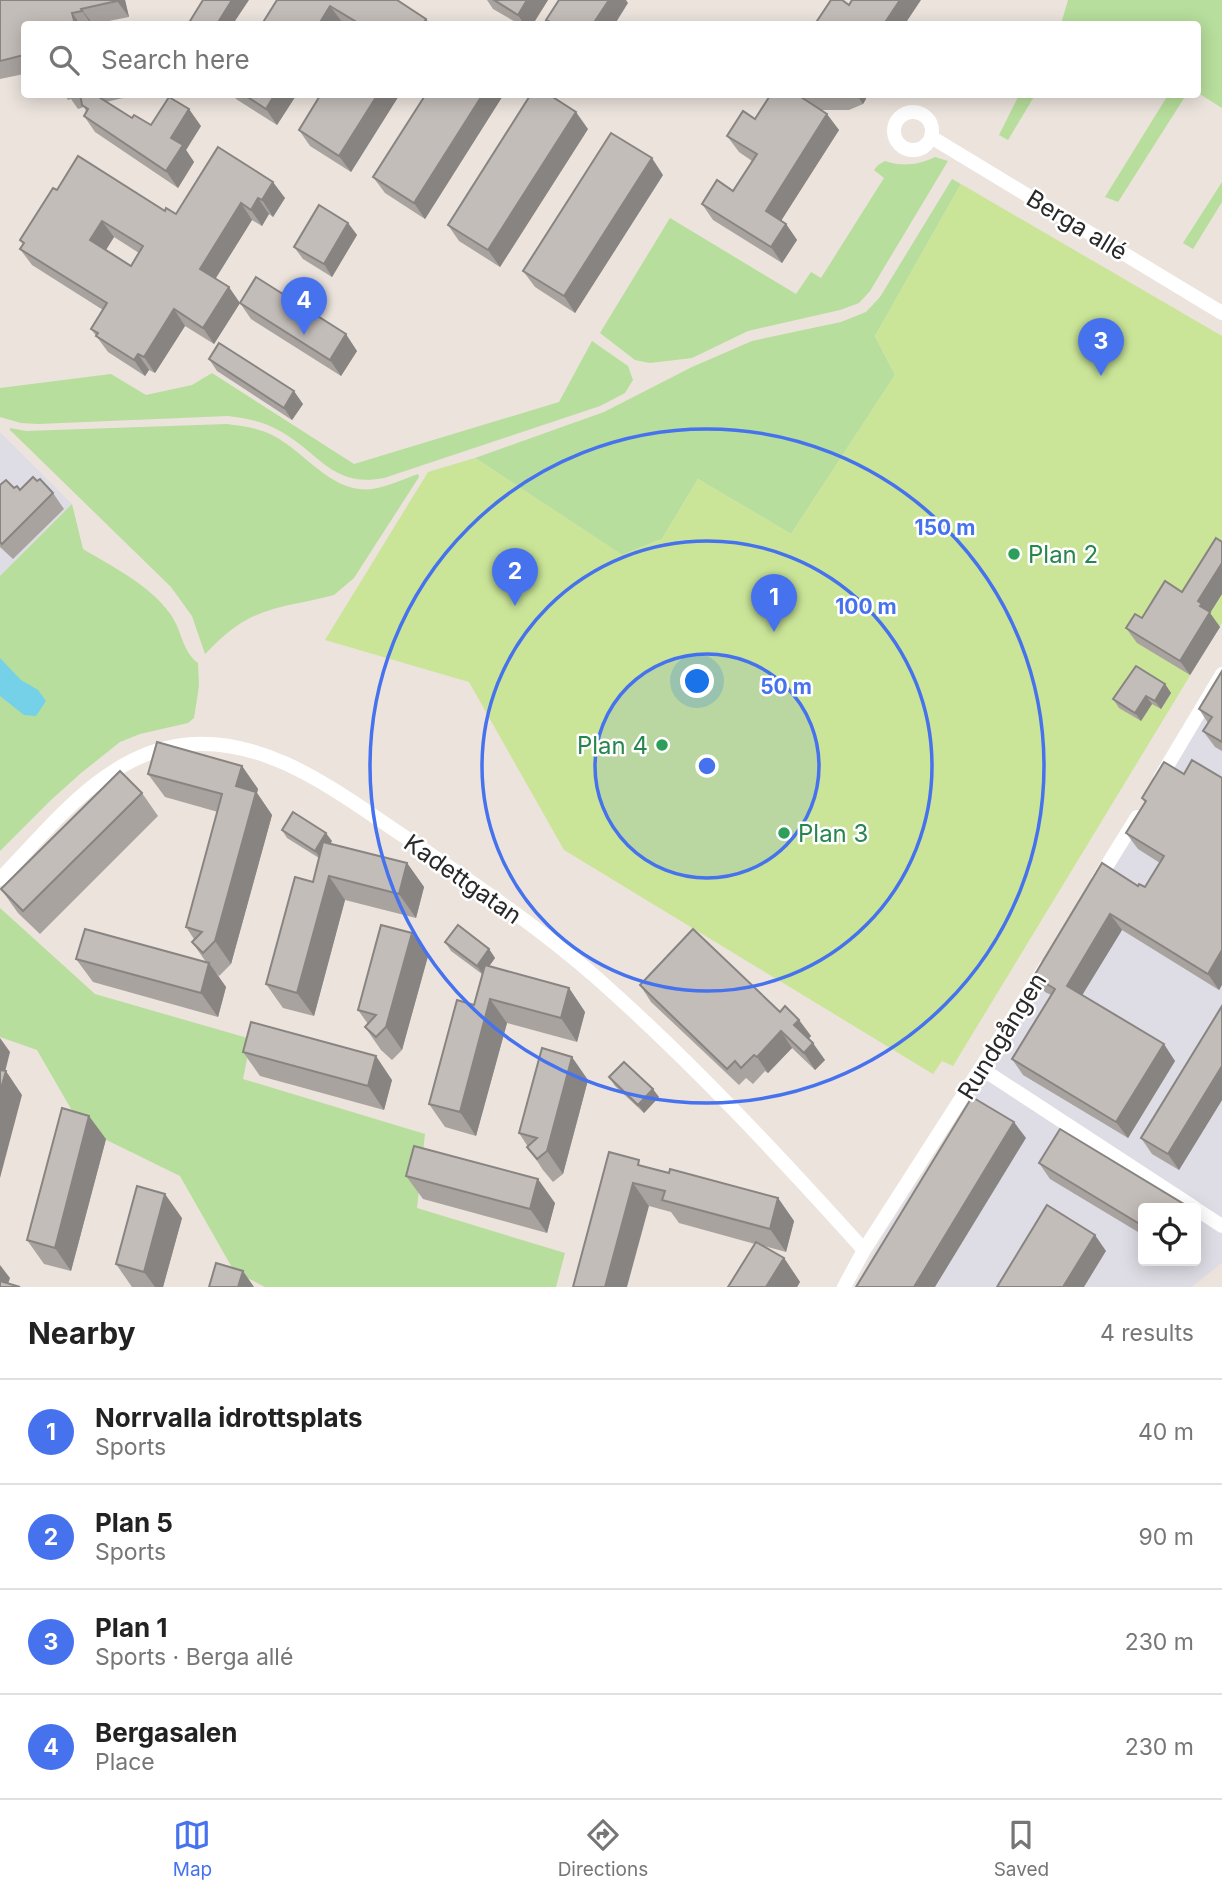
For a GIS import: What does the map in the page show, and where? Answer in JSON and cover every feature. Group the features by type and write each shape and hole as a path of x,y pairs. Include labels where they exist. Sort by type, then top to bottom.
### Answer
{"street":[{"name":"Berga allé","path":"931,137 1222,313"},
{"path":"1093,889 1222,674"},
{"name":"Kadettgatan","path":"0,878 97,782 138,757 184,745 212,744 275,758 344,798 470,881 597,978 675,1049 732,1106 864,1250"},
{"name":"Rundgången","path":"844,1287 864,1250 1057,948"},
{"path":"982,1069 1186,1203"},
{"path":"1201,1213 1222,1226"}],"shaded area":[{"path":"0,432 72,504 0,576"},
{"path":"1222,686 1222,1263 1191,1287 855,1287 882,1237 956,1122"}],"green space":[{"path":"1068,0 1222,0 1222,108 1201,95 1201,21 1062,21"},
{"path":"1018,98 1033,98 1008,140 999,135"},
{"path":"1166,98 1184,98 1118,202 1105,197"},
{"path":"935,157 948,161 870,291 859,303 840,310 748,331 692,358 650,363 635,360 600,333 670,218 796,294 811,272 821,278 884,178 874,170 878,165 885,161 910,164"},
{"path":"952,179 961,184 875,336 895,375 791,534 698,479 662,539 622,555 475,458 604,412 692,367 752,341 841,322 866,312 880,297"},
{"path":"1222,182 1222,202 1193,249 1183,243"},
{"path":"961,184 1222,336 1222,623 953,1066 942,1061 933,1074 564,850 469,682 325,640 428,472 475,458 622,555 662,539 698,479 791,534 895,375 875,336"},
{"path":"592,341 628,366 633,380 625,393 600,406 384,478 366,480 339,473 280,431 242,418 228,416 38,424 0,417 0,388 111,374 146,395 192,385 212,373 354,464 559,402"},
{"path":"227,424 257,429 274,436 332,479 358,489 378,488 418,474 419,477 354,578 334,595 258,614 230,631 205,654 192,616 171,587 10,428 26,431"},
{"path":"72,504 83,549 142,586 162,604 175,621 185,647 198,663 199,686 194,718 188,723 140,734 120,742 51,800 0,851 0,576"},
{"path":"0,908 95,994 251,1039 243,1079 425,1134 417,1208 565,1253 556,1287 265,1287 234,1271 180,1176 82,1128 37,1050 0,1037"}],"water":[{"path":"0,658 21,680 38,690 46,701 36,716 24,715 0,696"}],"building":[{"path":"0,0 117,0 72,13 74,21 21,21 21,56 0,61"},
{"path":"203,0 232,0 219,21 190,21"},
{"path":"277,0 397,0 426,19 355,21 330,6 321,21 264,21"},
{"path":"494,0 527,0 518,15"},
{"path":"559,0 609,0 595,21 546,20"},
{"path":"831,0 842,0 849,5 852,0 900,0 886,21 817,21"},
{"path":"81,98 100,98 132,118 134,115 151,125 171,98 189,109 171,138 183,145 166,171 84,116 88,109 82,105"},
{"path":"249,98 273,98 266,109"},
{"path":"319,98 375,98 339,156 299,130"},
{"path":"423,98 480,98 414,203 373,177"},
{"path":"528,98 554,98 576,112 488,250 448,225"},
{"path":"768,98 803,98 827,114 766,211 786,224 771,247 702,204 717,180 733,191 757,154 727,136 743,111 755,119"},
{"path":"611,133 652,158 564,296 523,271"},
{"path":"218,147 273,182 262,200 258,198 251,210 241,203 200,269 229,287 203,328 174,309 144,357 138,354 134,360 96,336 98,333 91,329 107,303 20,249 24,243 20,240 53,188 57,190 78,156 165,211 166,208 176,214","holes":["102,221 143,246 131,266 90,240"]},
{"path":"319,205 348,223 324,264 294,247"},
{"path":"256,277 346,334 330,360 240,303"},
{"path":"219,343 294,391 284,408 209,359"},
{"path":"33,477 37,481 40,479 53,493 2,544 0,485 6,480 20,490"},
{"path":"1216,538 1222,542 1222,563 1198,601 1202,604 1200,606 1210,612 1180,661 1126,628 1135,614 1142,618 1165,581 1182,592"},
{"path":"1136,666 1165,684 1155,701 1146,696 1135,713 1113,699"},
{"path":"1222,671 1222,742 1203,731 1212,717 1199,709"},
{"path":"157,742 242,766 236,786 256,792 215,941 203,953 192,942 202,932 186,927 222,794 148,774"},
{"path":"1192,760 1222,778 1222,950 1208,974 1110,914 1067,986 1164,1044 1116,1122 1012,1059 1055,989 1034,976 1102,863 1138,886 1139,884 1145,887 1164,856 1126,833 1146,801 1142,798 1164,762 1184,774"},
{"path":"120,771 142,793 23,911 1,889"},
{"path":"293,812 326,833 315,851 282,830"},
{"path":"323,842 407,863 399,894 329,876 297,993 266,984 295,877 313,882"},
{"path":"381,925 412,933 386,1027 376,1037 365,1027 376,1015 358,1010"},
{"path":"458,925 489,949 477,966 445,942"},
{"path":"85,929 209,963 201,993 76,959"},
{"path":"693,929 780,1012 785,1006 799,1020 794,1025 813,1043 804,1053 781,1031 757,1057 754,1055 741,1068 735,1061 727,1069 640,985"},
{"path":"485,965 569,988 561,1018 490,999 460,1112 429,1104 457,1000 474,1005"},
{"path":"1222,1006 1222,1066 1168,1154 1141,1138"},
{"path":"251,1022 376,1056 368,1086 243,1052"},
{"path":"542,1048 572,1057 547,1151 537,1159 527,1147 537,1138 519,1133"},
{"path":"624,1062 653,1089 638,1105 609,1077"},
{"path":"0,1070 6,1071 0,1092"},
{"path":"972,1097 1014,1122 914,1287 856,1287"},
{"path":"62,1108 89,1116 55,1248 27,1240"},
{"path":"1060,1129 1182,1203 1138,1203 1138,1223 1039,1163"},
{"path":"414,1146 538,1179 530,1209 406,1176"},
{"path":"609,1152 639,1160 638,1165 669,1173 670,1169 778,1198 770,1229 662,1200 665,1191 633,1183 605,1287 573,1287"},
{"path":"137,1186 165,1194 144,1272 116,1264"},
{"path":"1047,1205 1095,1235 1063,1287 997,1287"},
{"path":"756,1242 784,1258 766,1287 728,1287"},
{"path":"216,1263 243,1271 238,1287 209,1287"},
{"path":"0,1281 20,1287 0,1287"}],"place":[{"name":"Bergasalen","path":"304,335"},
{"name":"Plan 1","path":"1101,376"},
{"name":"Plan 2","path":"1014,554"},
{"name":"Plan 5","path":"515,606"},
{"name":"Norrvalla idrottsplats","path":"774,632"},
{"name":"Plan 4","path":"662,745"},
{"name":"Plan 3","path":"784,833"}]}
